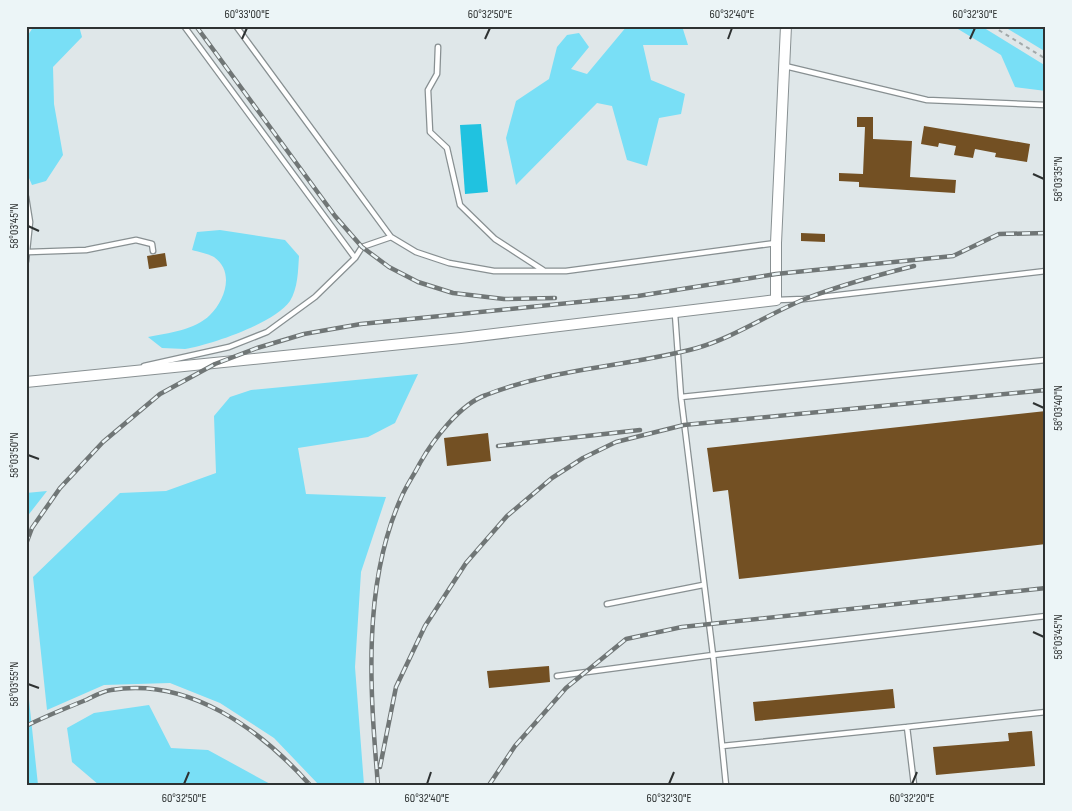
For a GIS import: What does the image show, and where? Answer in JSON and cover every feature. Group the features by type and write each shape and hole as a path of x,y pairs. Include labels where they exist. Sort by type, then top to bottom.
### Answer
{"street":[{"path":"26,382 461,338 776,300 776,243 786,26"}],"lane":[{"path":"184,26 355,258"},
{"path":"236,26 391,237 416,252 449,263 494,271 566,271 776,243"},
{"path":"438,47 437,74 428,90 430,132 446,148 460,205 495,239 544,271"},
{"path":"785,66 927,100 1046,105"},
{"path":"26,197 30,222 29,252 26,261"},
{"path":"115,374 229,347 267,332 315,297 355,258 362,247 391,237"},
{"path":"29,252 86,250 136,240 152,244 153,251"},
{"path":"776,300 804,299 1046,271"},
{"path":"675,312 681,397 703,585 714,655 726,785"},
{"path":"681,397 1046,360"},
{"path":"606,604 703,585"},
{"path":"557,676 714,655 1046,616"},
{"path":"722,746 1046,712"},
{"path":"907,727 914,785"}],"path":[{"path":"992,26 1046,59"}],"shaded area":[{"path":"37,26 79,26 82,37 53,67 54,104 63,155 46,181 32,185 26,171 26,38 32,29"},
{"path":"627,26 682,26 688,45 643,45 651,80 685,94 681,114 659,118 647,166 627,160 612,106 597,103 516,185 506,138 516,101 549,79 557,47 567,35 579,33 589,47 571,69 587,74"},
{"path":"953,26 981,26 1046,66 1046,91 1015,87 1001,55"},
{"path":"1003,26 1046,26 1046,52"},
{"path":"481,124 488,192 465,194 460,125"},
{"path":"220,230 285,240 299,256 293,296 282,309 271,317 241,332 196,347 185,349 162,348 148,337 181,330 197,324 210,315 220,302 226,286 224,270 214,257 192,250 197,232"},
{"path":"418,374 395,423 368,437 298,448 306,494 386,497 361,572 355,667 364,785 319,785 274,738 220,703 170,683 104,685 47,710 33,577 120,493 166,491 216,473 214,416 230,397 251,390"},
{"path":"47,491 26,518 26,493"},
{"path":"26,671 38,785 26,785"},
{"path":"149,705 171,748 208,750 272,785 99,785 72,762 67,728 94,713"}],"building":[{"path":"857,117 873,117 873,139 912,141 910,177 956,180 955,193 859,187 859,182 839,181 839,173 863,174 865,127 857,127"},
{"path":"924,126 1030,144 1027,162 995,157 996,153 975,149 973,158 954,155 956,146 939,143 938,147 921,144"},
{"path":"801,233 825,234 825,242 801,241"},
{"path":"165,253 167,266 149,269 147,256"},
{"path":"1046,411 1046,544 739,579 728,490 713,492 707,448"},
{"path":"488,433 491,461 447,466 444,438"},
{"path":"549,666 550,682 489,688 487,671"},
{"path":"893,689 895,708 755,721 753,702"},
{"path":"1032,731 1035,766 936,775 933,747 1009,741 1008,733"}],"railway":[{"path":"196,26 335,216 362,247 389,267 418,282 453,293 504,299 555,298"},
{"path":"26,544 32,528 60,488 103,442 160,394 215,364 257,348 304,334 361,324 638,296 776,274 953,256 999,234 1046,233"},
{"path":"378,785 371,676 374,603 380,566 388,531 405,489 432,444 457,414 476,400 512,386 564,373 644,360 697,348 725,338 791,305 818,294 914,266"},
{"path":"380,767 396,687 425,626 466,563 507,516 552,478 583,458 616,442 684,425 1046,390"},
{"path":"498,446 640,430"},
{"path":"489,785 515,746 566,688 626,639 682,627 1046,588"},
{"path":"26,726 108,691 140,688 168,691 195,700 221,712 246,727 290,764 310,785"}]}
